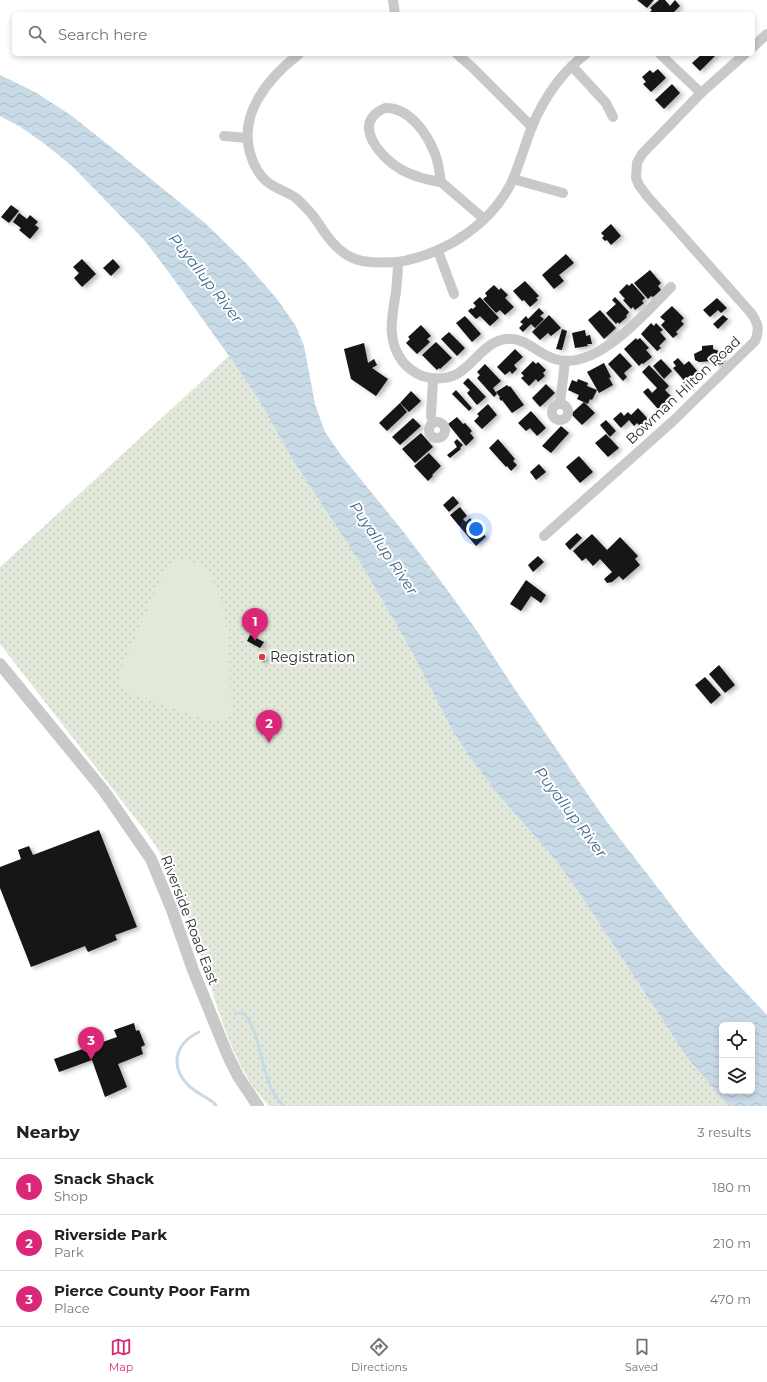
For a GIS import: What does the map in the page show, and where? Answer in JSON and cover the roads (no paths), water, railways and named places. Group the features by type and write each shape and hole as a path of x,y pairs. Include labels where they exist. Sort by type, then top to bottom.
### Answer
{"street":[{"path":"393,0 395,12"},
{"path":"755,45 767,34"},
{"path":"296,56 286,64 274,77 262,93 253,109 248,124 247,138 253,161 265,180 296,198 309,210 336,247 349,257 364,262 398,262 438,251 458,240 484,219 500,200 513,179 532,128 552,89 560,78 584,56"},
{"path":"459,56 532,128"},
{"path":"662,56 701,93"},
{"name":"Bowman Hilton Road","path":"544,536 673,421 755,341 757,337 758,325 751,313 647,196 636,178 637,163 642,154 701,93 743,56"},
{"path":"572,66 606,103 613,117"},
{"path":"441,182 438,164 431,144 413,120 399,109 385,108 378,111 373,116 368,128 369,134 375,145 384,156 407,173 428,180 441,182 484,219"},
{"path":"224,136 247,138"},
{"path":"513,179 564,193"},
{"path":"438,251 454,294"},
{"path":"398,262 396,292 392,314 391,334 393,343 398,355 408,367 418,374 433,379 454,375 464,369 492,344 505,339 521,340 549,357 565,361 577,361 610,345 671,288"},
{"path":"560,404 565,361"},
{"path":"433,379 431,416 433,423"},
{"name":"Riverside Road East","path":"0,664 104,791 151,859 165,890 210,1014 238,1076 257,1106"}],"water":[{"name":"Puyallup River","path":"0,75 35,92 72,116 151,179 205,223 245,262 277,299 296,326 304,346 315,404 325,432 341,455 402,530 477,631 512,685 607,822 692,932 721,966 767,1015 767,1106 729,1106 688,1059 580,894 554,858 498,795 471,759 451,728 412,652 364,569 292,459 259,400 229,356 145,241 71,165 19,126 0,116"}],"waterway":[{"path":"235,1014 243,1013 253,1028 271,1088 284,1106"},
{"path":"199,1032 185,1042 180,1048 177,1062 178,1070 188,1085 214,1103 216,1105 215,1106"}],"place":[{"name":"Snack Shack","path":"255,641"},
{"name":"Registration","path":"262,657"},
{"name":"Riverside Park","path":"269,743"},
{"name":"Pierce County Poor Farm","path":"91,1060"}]}
